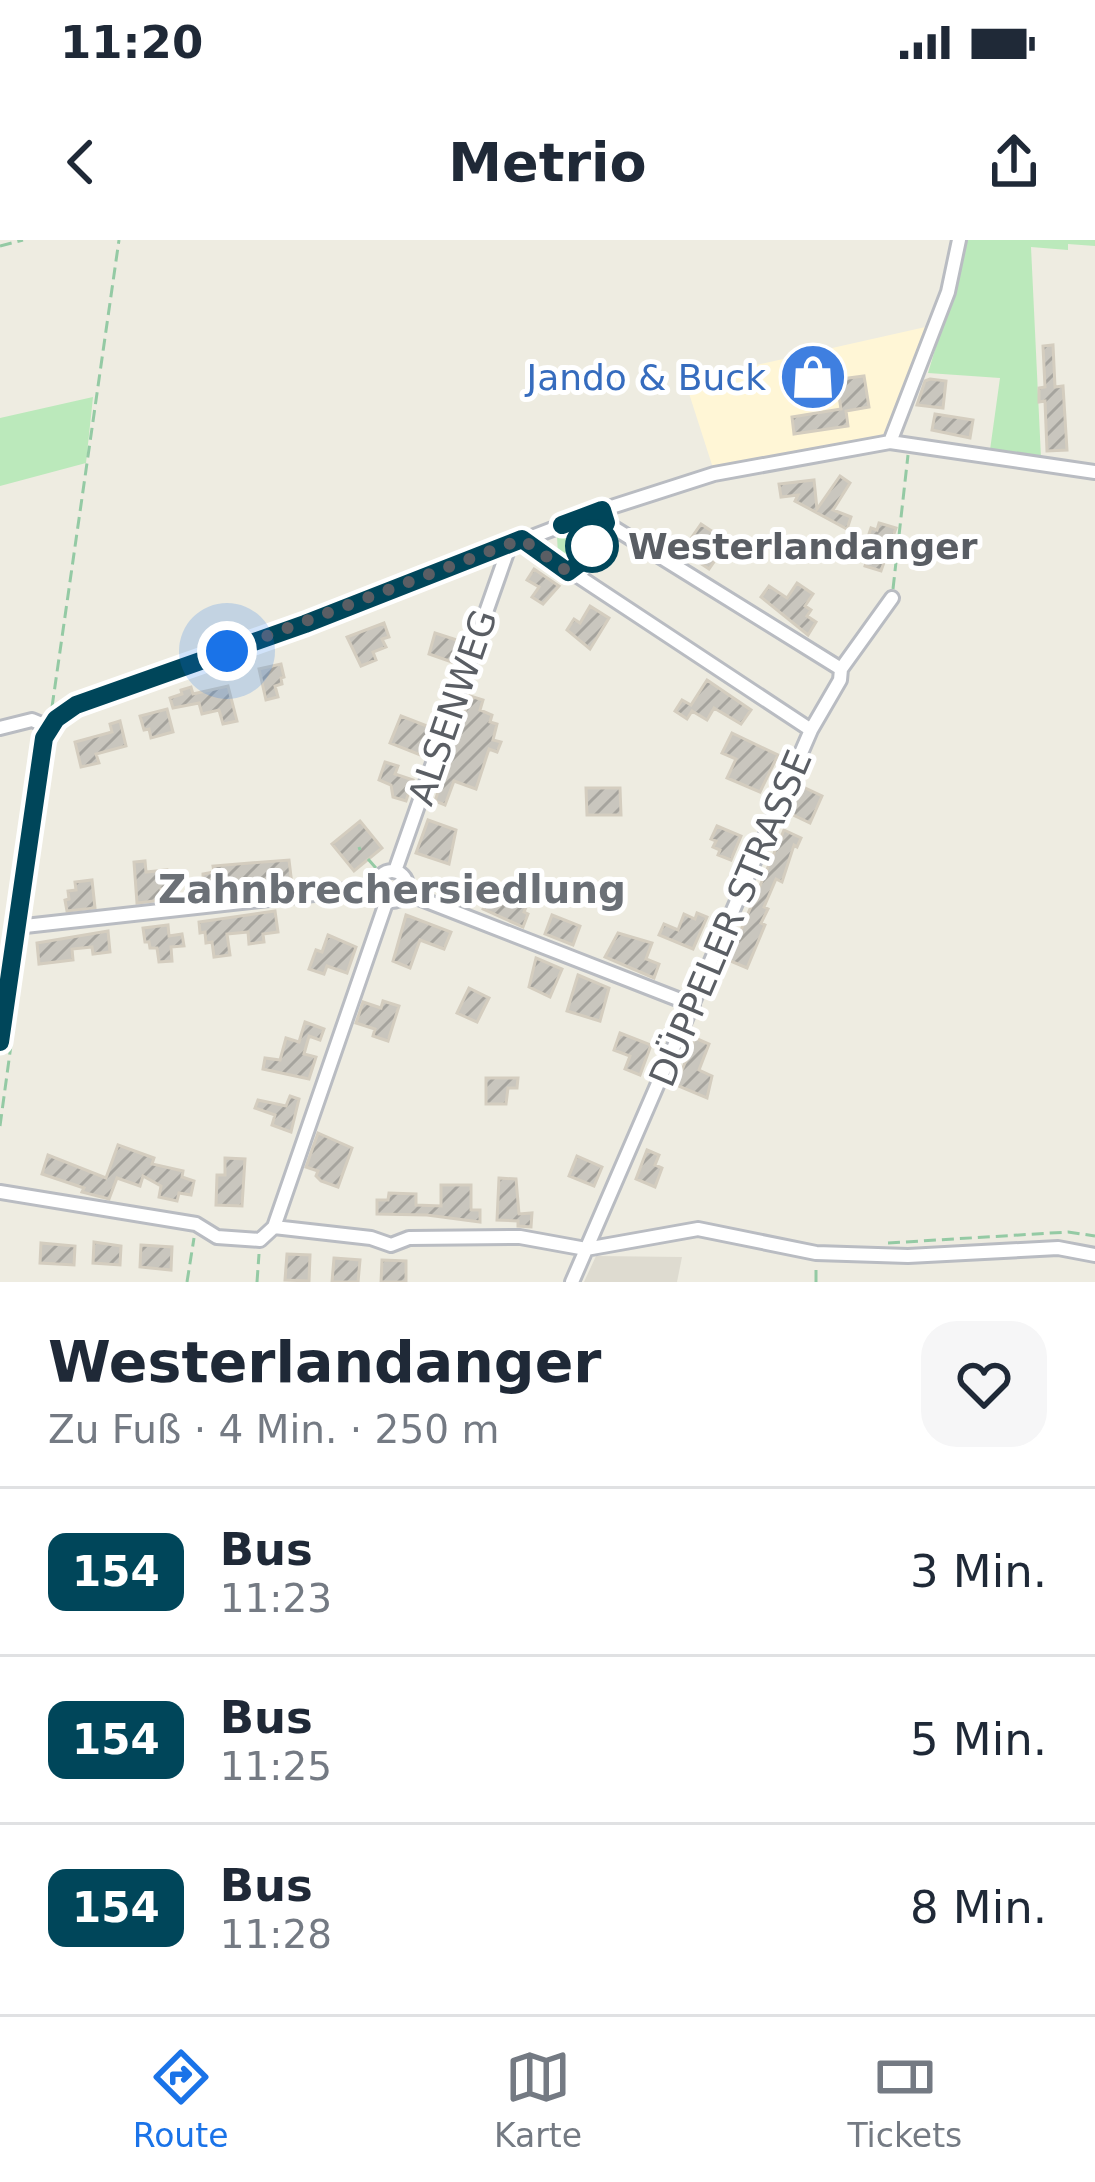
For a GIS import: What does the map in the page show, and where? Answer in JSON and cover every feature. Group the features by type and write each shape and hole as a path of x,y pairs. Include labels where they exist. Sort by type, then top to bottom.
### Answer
{"street":[{"path":"890,442 948,292 959,240"},
{"path":"0,1042 49,727 76,705 305,624 516,541 604,516 714,474 890,442 1095,472"},
{"path":"568,572 580,563 604,516"},
{"path":"604,516 842,669"},
{"path":"516,541 811,730"},
{"name":"ALSENWEG","path":"385,877 516,541"},
{"name":"DÜPPELER STRASSE","path":"572,1282 811,730 842,669 892,598"},
{"path":"0,728 32,719 49,727"},
{"path":"16,927 385,877 406,879 406,893 387,900"},
{"path":"0,1192 196,1224 218,1237 260,1240 274,1227 387,900 385,877"},
{"path":"406,893 693,1005"},
{"path":"274,1227 371,1238 391,1245 409,1238 520,1238 586,1249 698,1228 816,1253 908,1256 1058,1248 1095,1255"}],"path":[{"path":"0,246 23,240"},
{"path":"49,727 119,240"},
{"path":"892,598 908,453"},
{"path":"368,859 385,877"},
{"path":"0,1126 14,1029"},
{"path":"187,1282 196,1224"},
{"path":"881,1243 1068,1232 1095,1236"},
{"path":"257,1282 260,1240"},
{"path":"816,1253 816,1282"}],"shaded area":[{"path":"930,326 884,435 713,468 685,381"},
{"path":"596,1256 682,1257 677,1282 584,1282"}],"green space":[{"path":"963,240 1095,240 1095,246 1068,244 1068,250 1031,247 1041,458 990,450 1000,378 928,373"},
{"path":"93,397 86,463 0,486 0,418"},
{"path":"582,523 592,525 591,536 583,552 569,562 558,556 557,536"}],"building":[{"path":"1053,345 1055,387 1063,386 1067,450 1047,451 1045,401 1039,402 1039,388 1045,387 1043,346"},
{"path":"822,359 823,367 839,365 841,379 864,376 869,407 846,411 848,426 794,434 792,417 841,409 837,383 788,390 785,363"},
{"path":"930,379 946,381 943,408 917,405"},
{"path":"935,414 973,420 970,438 932,430"},
{"path":"840,476 850,483 833,510 851,517 847,529 795,501 798,495 781,497 779,484 814,480 817,509"},
{"path":"879,523 896,528 881,571 865,566 869,554 863,552 871,528 877,530"},
{"path":"701,524 728,542 709,569 688,555"},
{"path":"534,569 559,586 543,604 532,597 539,587 527,580"},
{"path":"797,583 813,594 805,606 811,610 807,616 816,622 808,635 761,597 769,586 787,598"},
{"path":"590,606 609,618 590,649 567,630 574,619 580,623"},
{"path":"384,623 389,637 382,639 386,647 373,652 376,660 361,666 347,637"},
{"path":"435,633 463,642 455,663 429,654"},
{"path":"281,664 284,677 275,686 278,697 266,700 259,669"},
{"path":"707,680 751,710 741,724 714,708 707,720 692,711 687,719 675,711 682,700 691,705"},
{"path":"228,686 237,721 223,724 219,710 202,714 199,703 173,708 170,698 182,694 181,690 191,687 193,694"},
{"path":"470,696 483,700 480,710 492,715 490,722 497,724 493,740 501,742 497,752 489,749 476,789 454,781 445,805 435,801"},
{"path":"167,709 173,732 151,738 140,716"},
{"path":"401,716 432,728 423,756 390,743"},
{"path":"120,721 126,746 96,754 99,763 81,767 75,742 112,732 110,724"},
{"path":"732,733 778,755 760,792 727,778 736,759 722,753"},
{"path":"385,762 398,766 395,774 413,780 406,801 393,797 391,785 379,780"},
{"path":"801,786 822,796 810,823 789,813"},
{"path":"586,788 620,788 621,815 587,815"},
{"path":"428,820 456,830 449,864 416,853"},
{"path":"360,821 382,848 354,871 332,844"},
{"path":"717,826 741,836 731,860 713,847"},
{"path":"784,830 801,838 794,845 782,882 776,879 764,907 768,909 761,923 765,925 747,968 728,960"},
{"path":"289,860 292,885 203,895 203,874 214,872 213,866"},
{"path":"145,861 146,872 167,870 170,888 161,889 163,900 137,903 134,862"},
{"path":"92,880 95,908 67,911 65,900 68,891 76,890 75,882"},
{"path":"493,882 503,885 500,895 527,905 523,927 483,909"},
{"path":"275,911 278,932 263,934 264,942 249,944 248,932 227,934 230,955 214,957 212,942 206,943 205,932 200,933 199,922"},
{"path":"697,913 707,917 693,949 659,935 664,924 678,930 684,914 695,919"},
{"path":"406,915 451,932 444,949 420,940 410,968 393,961"},
{"path":"552,915 580,926 573,945 545,934"},
{"path":"168,925 169,936 182,934 184,946 171,947 172,961 159,962 157,948 145,942 143,928"},
{"path":"108,931 110,952 72,949 73,960 39,964 37,943"},
{"path":"618,933 652,943 646,959 659,964 654,978 605,957"},
{"path":"328,935 356,947 347,973 327,966 324,974 309,969"},
{"path":"536,958 562,969 550,997 529,987"},
{"path":"578,975 609,988 600,1021 567,1011"},
{"path":"469,988 489,998 477,1022 457,1013"},
{"path":"383,1001 399,1006 388,1041 373,1036 375,1029 356,1023 363,1002 381,1008"},
{"path":"305,1022 324,1029 320,1040 309,1036 304,1054 316,1057 309,1079 263,1069 265,1058 280,1060 286,1038 299,1042"},
{"path":"620,1033 651,1045 640,1075 625,1069 630,1056 614,1050"},
{"path":"695,1038 709,1044 699,1070 712,1076 707,1098 676,1085"},
{"path":"486,1078 518,1078 517,1088 508,1088 506,1104 486,1104"},
{"path":"290,1096 299,1099 291,1132 272,1125 275,1115 255,1108 258,1100 286,1106"},
{"path":"318,1133 352,1148 338,1187 321,1181 318,1171 306,1167"},
{"path":"118,1145 154,1158 152,1164 183,1171 182,1177 194,1181 191,1195 179,1193 177,1201 159,1197 161,1186 143,1176 140,1186 117,1178 109,1199 42,1174 48,1155 106,1178"},
{"path":"647,1150 659,1155 655,1165 662,1168 655,1187 636,1179"},
{"path":"577,1156 602,1167 594,1186 569,1176"},
{"path":"225,1158 245,1159 242,1206 216,1205 217,1175 225,1175"},
{"path":"499,1178 516,1179 519,1214 532,1213 531,1227 497,1220"},
{"path":"441,1185 471,1185 471,1210 480,1210 480,1222 377,1214 377,1200 388,1200 389,1193 416,1194 416,1205 441,1206"},
{"path":"94,1242 121,1246 120,1265 93,1263"},
{"path":"41,1243 75,1246 74,1265 40,1263"},
{"path":"141,1245 172,1247 171,1270 140,1267"},
{"path":"287,1254 310,1255 309,1281 285,1280"},
{"path":"334,1258 360,1260 358,1282 332,1282"},
{"path":"382,1260 406,1261 406,1282 381,1282"}],"bus line":[{"name":"154","path":"0,1042 44,738 63,712 522,539 568,572 580,563 606,523 602,510 562,525"}],"place":[{"name":"Jando & Buck","path":"813,377"},
{"name":"Westerlandanger","path":"592,546"}],"district":[{"name":"Zahnbrechersiedlung","path":"392,889"}],"route":[{"path":"227,651 522,539 568,572 596,538 592,546"}]}
